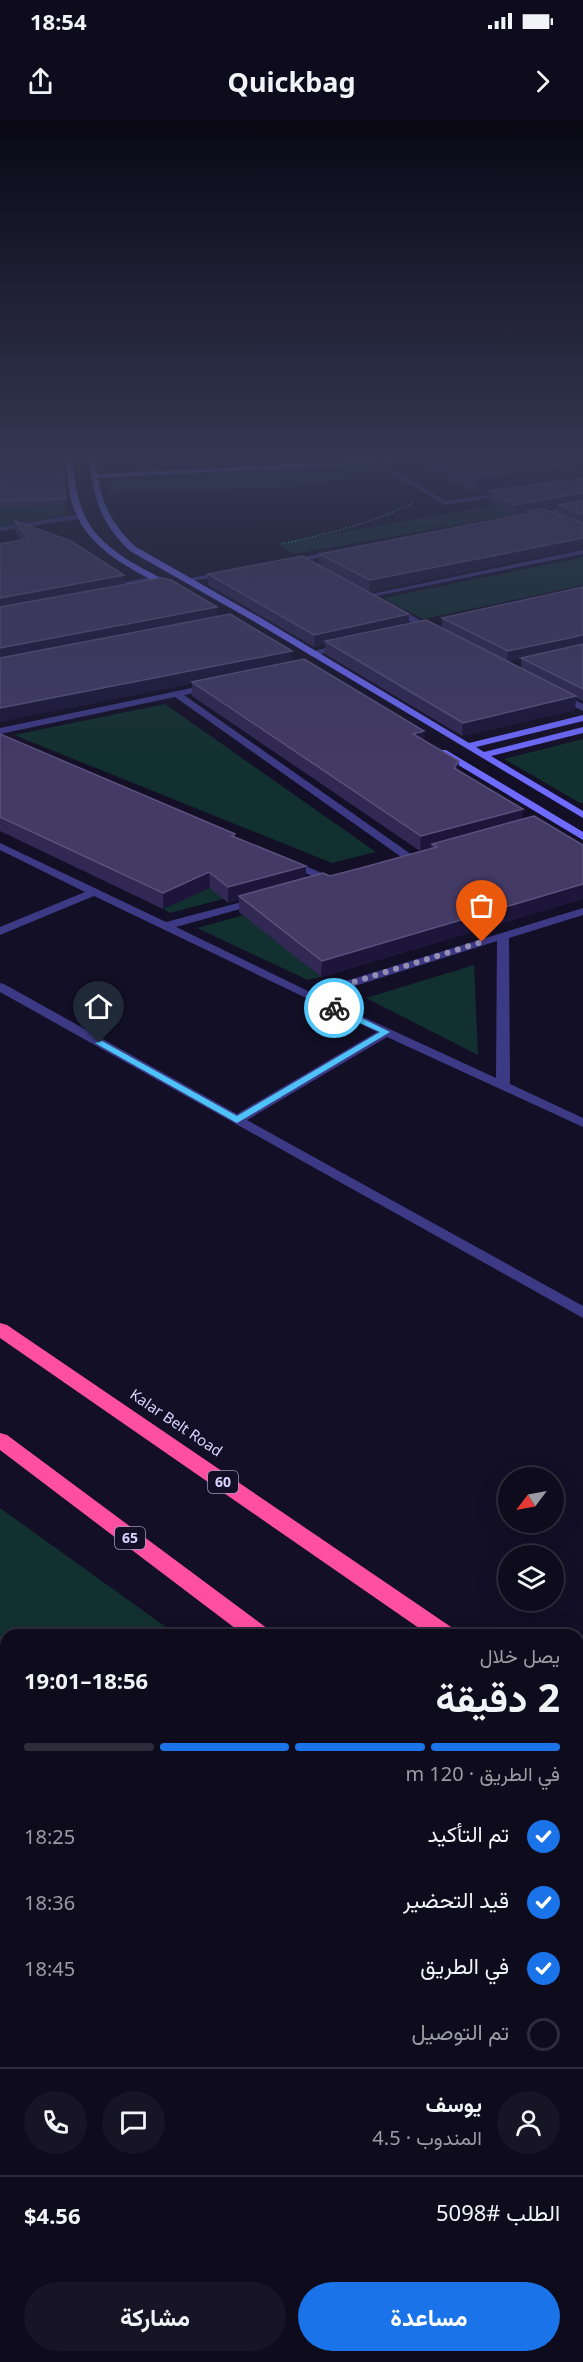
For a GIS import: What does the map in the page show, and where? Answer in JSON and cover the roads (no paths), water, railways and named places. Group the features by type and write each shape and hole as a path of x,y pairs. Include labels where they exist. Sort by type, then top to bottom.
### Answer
{"highway":[{"name":"Kalar Belt Road","path":"0,1329 437,1629"},
{"name":"65","path":"0,1440 252,1629"}],"street":[{"path":"123,559 183,593"},
{"path":"147,559 311,653 583,815"},
{"path":"275,564 299,559 317,570"},
{"path":"366,596 550,559"},
{"path":"185,580 230,572"},
{"path":"155,578 100,593 166,584"},
{"path":"357,591 376,601"},
{"path":"386,606 421,628 445,636"},
{"path":"421,628 436,624"},
{"path":"311,653 354,644"},
{"path":"0,731 219,685"},
{"path":"544,688 583,708"},
{"path":"176,694 411,859"},
{"path":"468,746 583,718"},
{"path":"482,755 583,730"},
{"path":"430,744 550,822 583,837"},
{"path":"0,846 309,996 583,1123"},
{"path":"278,858 338,879 310,887"},
{"path":"0,931 94,892"},
{"path":"165,926 265,899"},
{"path":"309,996 583,911"},
{"path":"503,1086 504,936"},
{"path":"0,987 583,1313"},
{"path":"237,1120 386,1032"}]}
